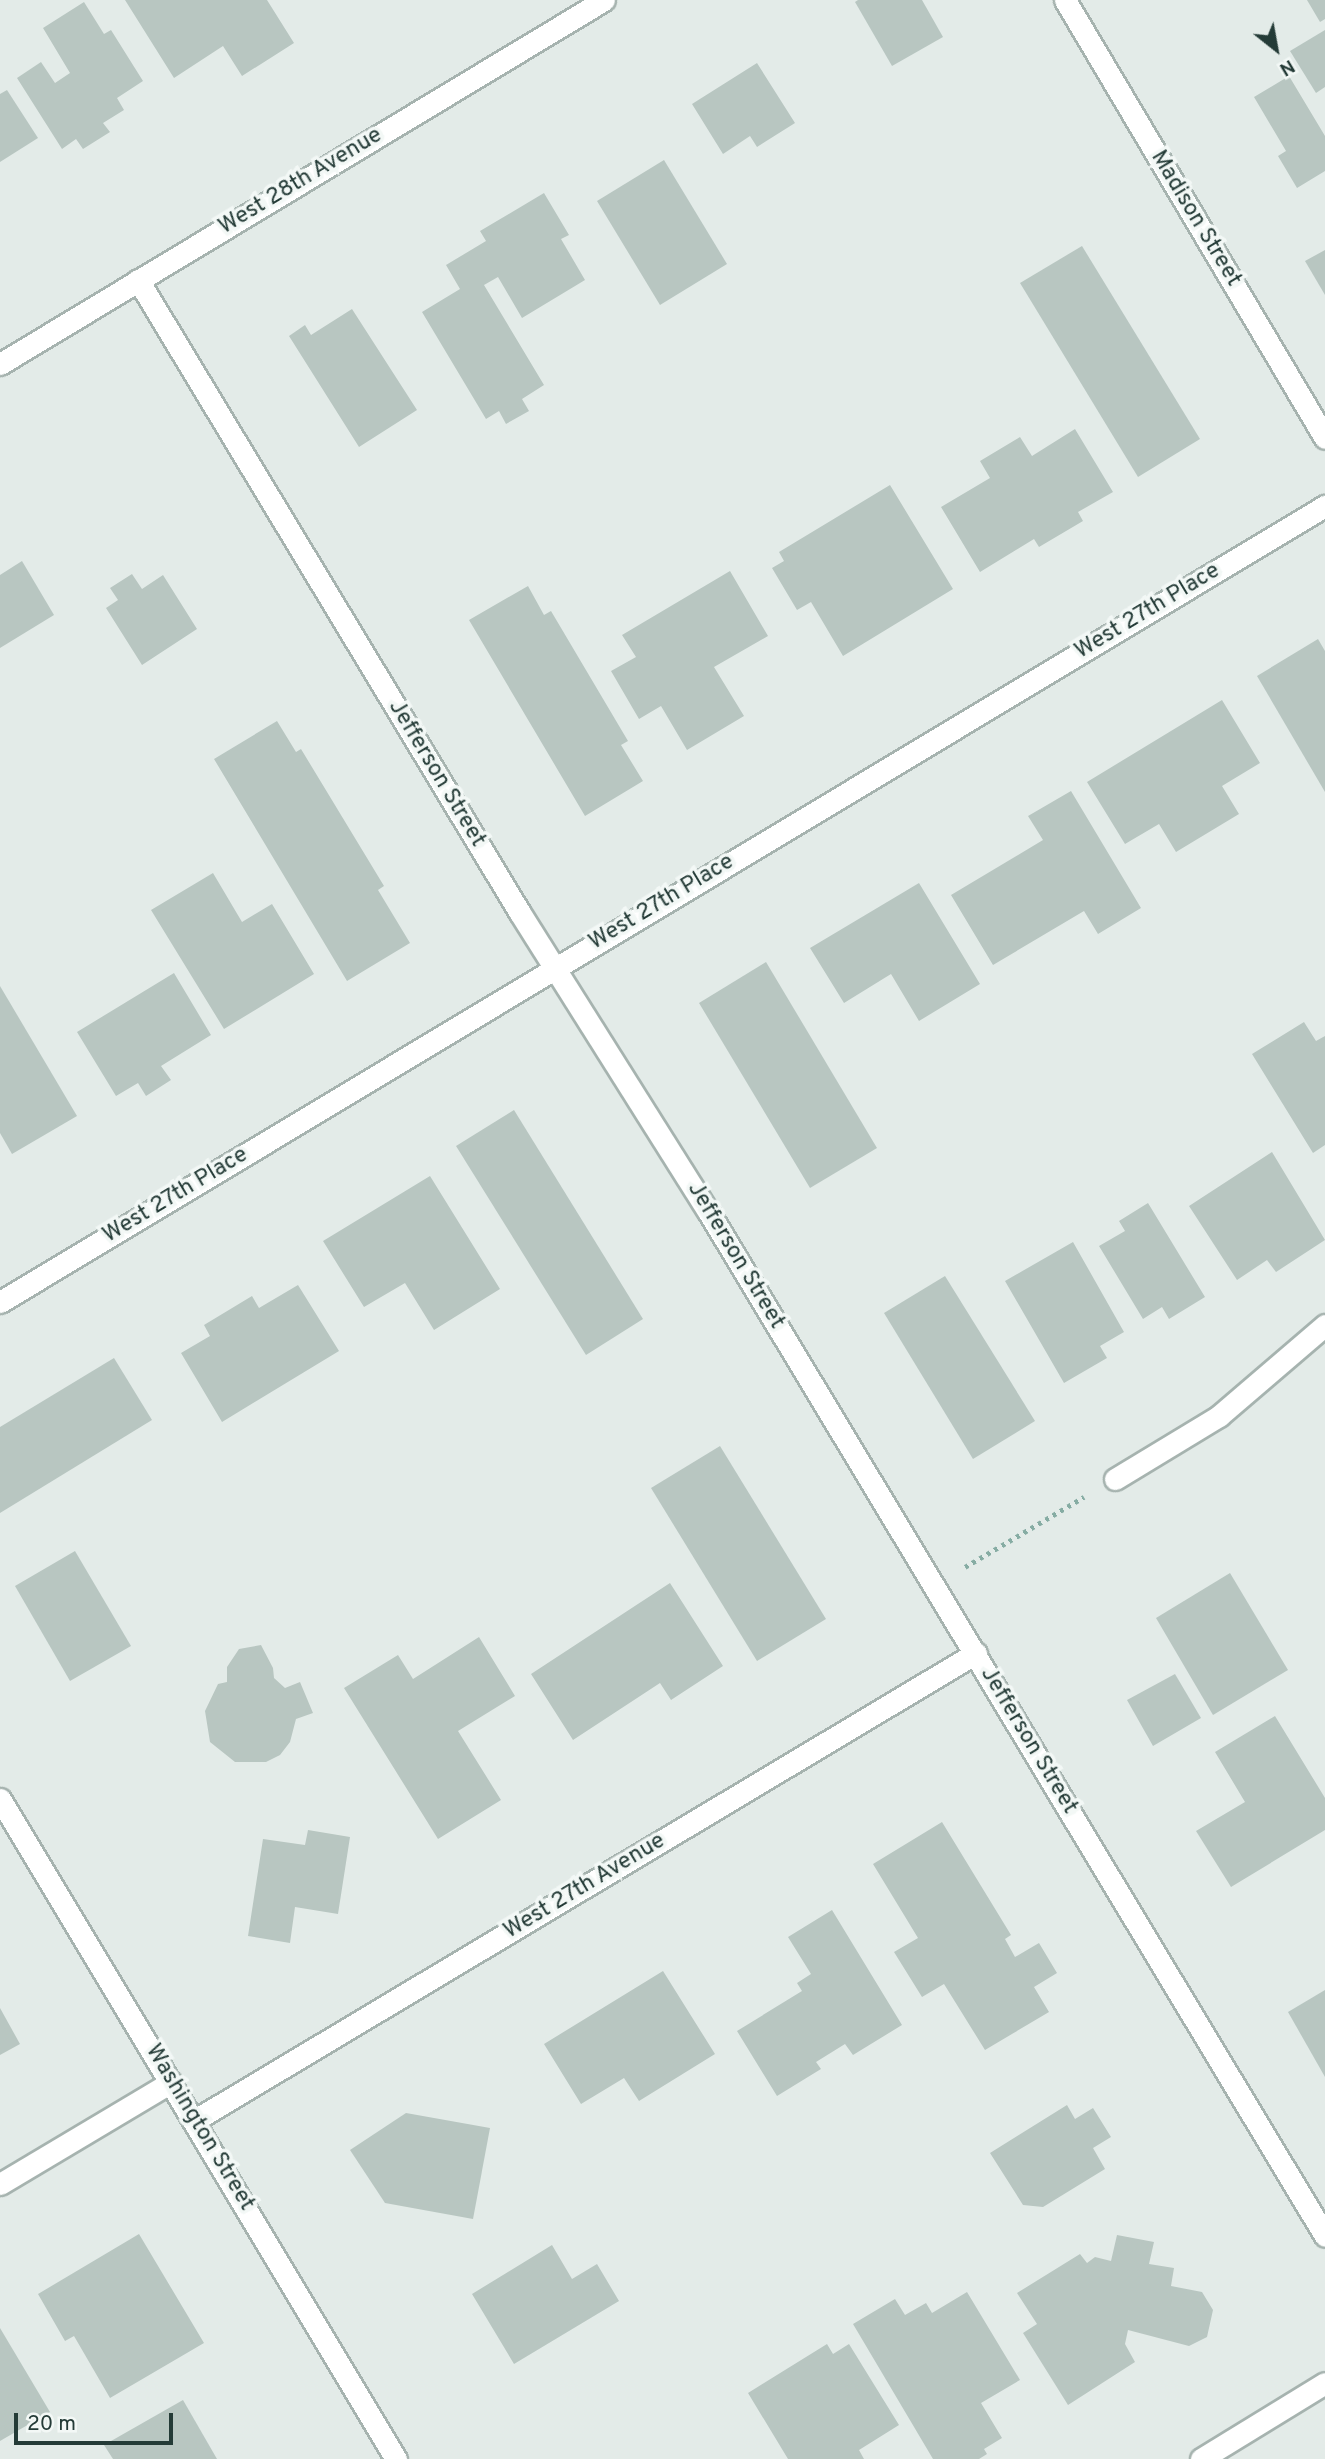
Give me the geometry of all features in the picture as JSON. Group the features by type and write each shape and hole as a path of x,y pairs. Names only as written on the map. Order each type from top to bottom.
{"street":[{"name":"West 28th Avenue","path":"0,364 604,0"},
{"name":"Madison Street","path":"1065,0 1325,438"},
{"name":"Jefferson Street","path":"138,280 554,968 935,1585 1325,2236"},
{"name":"West 27th Place","path":"0,1302 1325,506"},
{"path":"1115,1479 1219,1416 1325,1325"},
{"name":"West 27th Avenue","path":"195,2120 976,1653"},
{"name":"Washington Street","path":"0,1799 396,2459"},
{"path":"0,2184 171,2082"},
{"path":"1200,2459 1325,2383"}],"path":[{"path":"935,1585 1115,1479"}],"building":[{"path":"125,0 267,0 294,43 242,76 223,46 174,78"},
{"path":"922,0 943,37 892,66 855,2"},
{"path":"1307,0 1325,0 1325,19 1320,22"},
{"path":"84,2 104,34 111,30 143,81 117,98 124,110 103,123 110,132 83,149 76,139 62,149 17,78 41,62 55,83 70,73 43,28"},
{"path":"1325,30 1325,87 1316,93 1290,51"},
{"path":"757,63 795,123 757,147 750,136 723,154 692,104"},
{"path":"1289,76 1325,136 1325,171 1297,188 1278,156 1286,151 1254,97"},
{"path":"7,90 38,138 0,162 0,94"},
{"path":"664,160 727,264 660,305 597,201"},
{"path":"544,193 569,235 561,239 585,280 522,318 498,277 484,285 544,385 522,399 529,411 506,424 499,411 486,419 422,312 460,289 446,265 486,241 480,231"},
{"path":"1082,246 1200,439 1138,477 1020,283"},
{"path":"1325,250 1325,295 1305,261"},
{"path":"352,309 417,410 359,447 289,336 305,325 311,335"},
{"path":"1075,429 1113,492 1078,512 1083,521 1039,547 1034,539 980,572 941,507 990,478 980,461 1020,437 1032,456"},
{"path":"890,485 953,589 843,656 811,602 797,610 772,568 784,561 779,552"},
{"path":"22,561 54,615 0,648 0,575"},
{"path":"730,571 768,636 714,667 744,716 687,750 661,706 639,719 611,671 636,657 622,635"},
{"path":"132,574 142,589 163,575 197,629 142,665 106,608 118,600 110,588"},
{"path":"528,586 544,615 551,611 628,741 621,745 643,781 585,816 469,620"},
{"path":"1318,639 1325,651 1325,792 1257,676"},
{"path":"1222,700 1260,763 1222,786 1239,814 1176,852 1159,824 1125,844 1087,782"},
{"path":"277,721 296,752 301,749 384,886 378,890 410,943 347,981 214,759"},
{"path":"1071,791 1141,908 1098,934 1084,911 993,965 951,895 1043,840 1028,816"},
{"path":"213,873 242,922 272,904 314,974 224,1029 151,910"},
{"path":"919,883 980,984 919,1021 891,974 844,1003 810,948"},
{"path":"766,962 877,1148 810,1188 699,1003"},
{"path":"174,973 211,1035 161,1066 171,1080 146,1096 138,1083 116,1096 77,1032"},
{"path":"0,986 77,1116 12,1154 0,1133"},
{"path":"1304,1022 1316,1041 1325,1036 1325,1145 1313,1153 1252,1054"},
{"path":"514,1110 643,1319 586,1355 456,1146"},
{"path":"1272,1152 1325,1240 1276,1272 1267,1260 1237,1280 1189,1206"},
{"path":"430,1176 500,1289 434,1330 405,1283 364,1307 323,1241"},
{"path":"1148,1203 1205,1297 1169,1319 1162,1307 1143,1319 1099,1246 1125,1231 1119,1221"},
{"path":"1073,1242 1124,1332 1100,1346 1107,1358 1064,1383 1005,1281"},
{"path":"945,1276 1035,1421 973,1459 884,1313"},
{"path":"298,1285 339,1351 222,1422 181,1353 210,1336 204,1325 252,1296 259,1308"},
{"path":"114,1358 152,1420 0,1513 0,1427"},
{"path":"720,1446 826,1619 757,1661 651,1488"},
{"path":"75,1551 131,1646 70,1681 15,1586"},
{"path":"1230,1573 1288,1670 1213,1715 1156,1618"},
{"path":"670,1583 723,1666 671,1700 660,1683 573,1740 531,1674"},
{"path":"479,1637 515,1696 458,1731 501,1800 438,1839 344,1688 398,1655 413,1679"},
{"path":"261,1645 273,1668 274,1678 285,1688 300,1682 313,1713 296,1719 290,1742 280,1755 266,1762 235,1762 210,1742 205,1711 218,1684 227,1682 227,1667 239,1649"},
{"path":"1175,1674 1201,1718 1153,1746 1127,1700"},
{"path":"1275,1716 1325,1798 1325,1830 1231,1887 1196,1831 1245,1802 1215,1752"},
{"path":"942,1822 1011,1935 1005,1939 1015,1957 1039,1943 1057,1973 1034,1987 1049,2012 985,2050 944,1984 922,1997 894,1952 918,1938 873,1864"},
{"path":"308,1830 350,1837 338,1914 295,1907 290,1943 248,1936 263,1839 305,1845"},
{"path":"832,1910 902,2025 853,2055 845,2044 816,2062 821,2069 777,2096 737,2031 802,1991 797,1983 811,1974 788,1937"},
{"path":"663,1971 715,2054 639,2101 624,2078 581,2104 544,2044"},
{"path":"1325,1990 1325,2077 1288,2012"},
{"path":"0,2008 20,2044 0,2055"},
{"path":"1067,2105 1075,2119 1093,2108 1111,2137 1093,2148 1105,2169 1043,2207 1023,2205 990,2153"},
{"path":"406,2113 490,2128 473,2219 385,2203 350,2150"},
{"path":"139,2234 204,2343 110,2398 74,2336 65,2341 38,2294"},
{"path":"1117,2235 1154,2242 1149,2264 1174,2268 1171,2286 1202,2292 1213,2310 1207,2337 1189,2346 1128,2330 1125,2344 1135,2362 1068,2405 1023,2333 1037,2324 1017,2293 1080,2254 1087,2263 1095,2257 1111,2261"},
{"path":"552,2245 572,2279 597,2264 619,2301 514,2364 472,2294"},
{"path":"967,2292 1020,2380 981,2403 1002,2438 984,2449 987,2454 979,2459 933,2459 853,2324 895,2299 905,2315 926,2303 932,2313"},
{"path":"0,2328 50,2412 0,2441"},
{"path":"827,2344 833,2354 849,2344 899,2425 859,2450 864,2459 788,2459 748,2393"},
{"path":"183,2400 217,2459 113,2459 104,2445"}]}
